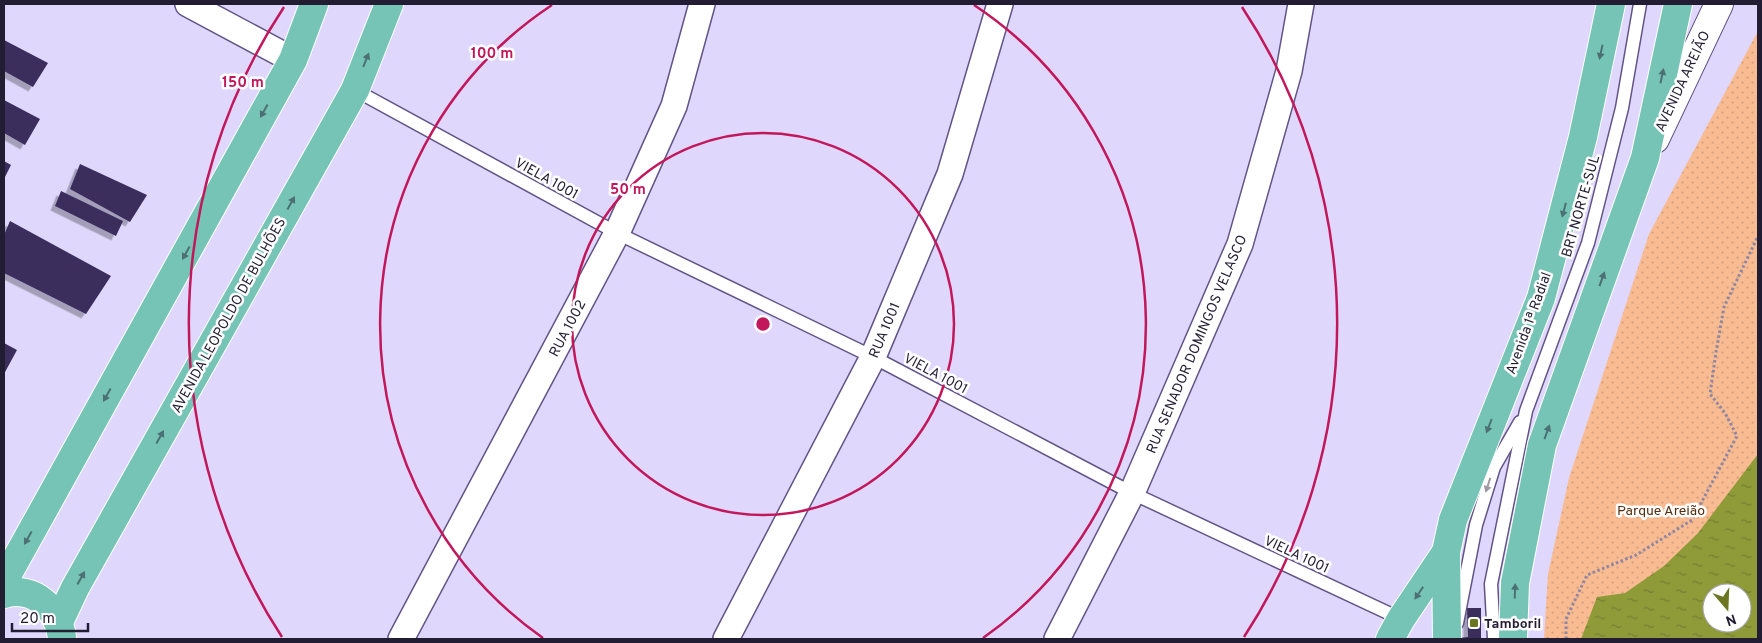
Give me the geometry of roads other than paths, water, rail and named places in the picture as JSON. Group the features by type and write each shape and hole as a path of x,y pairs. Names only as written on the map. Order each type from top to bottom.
{"main road":[{"path":"4,581 293,60 314,4"},
{"name":"AVENIDA LEOPOLDO DE BULHÕES","path":"62,634 80,580 354,90 389,4"},
{"name":"Avenida 1ª Radial","path":"1447,639 1446,552 1452,520 1541,298 1583,137 1611,4"},
{"path":"1513,639 1515,583 1542,445 1645,158 1678,4"},
{"name":"AVENIDA AREIÃO","path":"1645,158 1719,4"},
{"path":"1396,629 1446,552"},
{"path":"4,594 10,592 26,593 40,599 52,609 62,634"}],"street":[{"path":"188,4 293,60"},
{"name":"RUA 1002","path":"401,639 617,233 674,106 702,4"},
{"name":"RUA 1001","path":"726,639 873,357 950,174 1000,4"},
{"name":"RUA SENADOR DOMINGOS VELASCO","path":"1056,639 1132,493 1240,244 1289,71 1301,4"}],"lane":[{"name":"BRT NORTE-SUL","path":"1494,639 1491,584 1526,411 1588,243 1622,108 1640,4"},
{"name":"VIELA 1001","path":"354,90 617,233 873,357 1396,629"},
{"name":"BRT NORTE-SUL","path":"1456,639 1476,525 1494,467 1526,411"}],"water":[{"path":"1758,454 1758,639 1581,639 1597,597 1625,593 1664,566 1698,533"}],"place":[{"name":"Tamboril","path":"1474,623"}],"park label":[{"name":"Parque Areião","path":"1661,510"}]}
